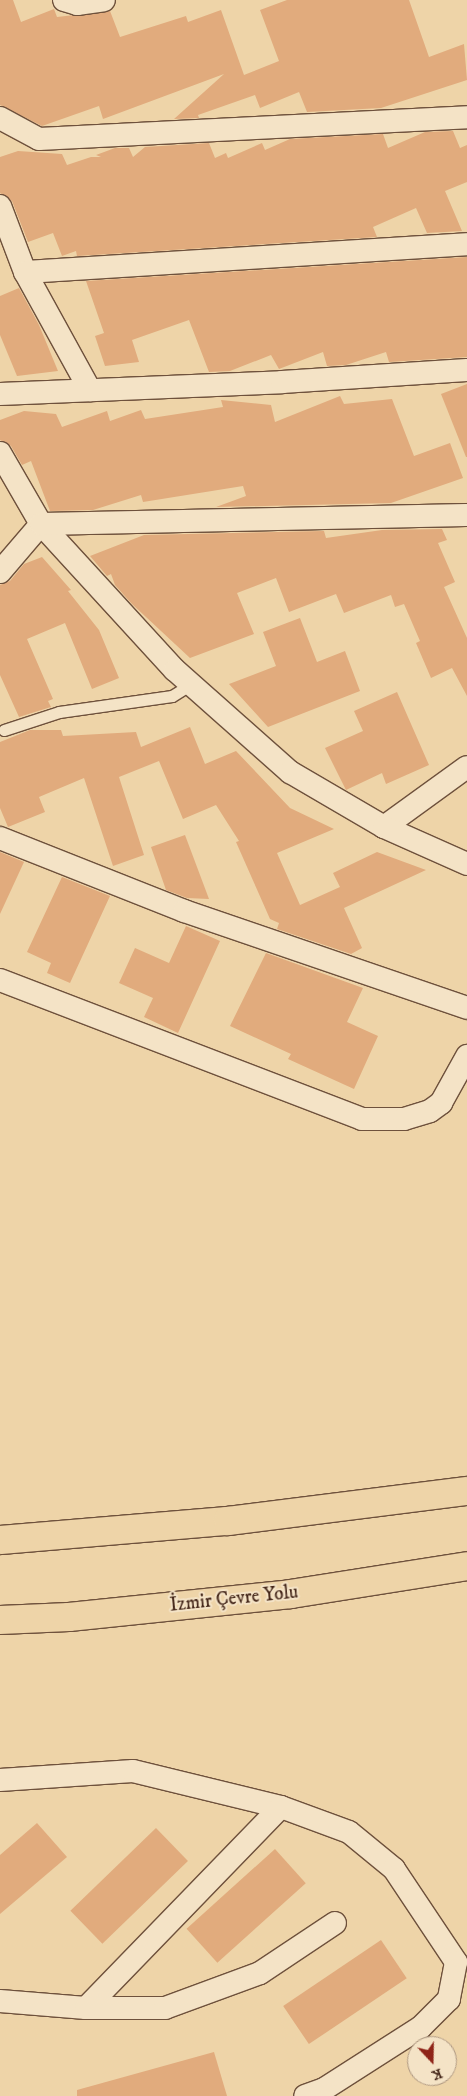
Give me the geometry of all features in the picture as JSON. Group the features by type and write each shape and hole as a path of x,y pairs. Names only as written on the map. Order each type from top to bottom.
{"highway":[{"path":"0,1540 228,1521 467,1491"},
{"name":"İzmir Çevre Yolu","path":"0,1620 69,1617 291,1594 467,1566"}],"street":[{"path":"64,0 76,4 104,0"},
{"path":"0,118 39,140 467,116"},
{"path":"0,206 24,272 90,390"},
{"path":"24,272 467,244"},
{"path":"0,394 467,370"},
{"path":"0,453 41,524 191,684 290,772 384,827 467,864"},
{"path":"0,572 41,524 467,515"},
{"path":"384,827 467,767"},
{"path":"0,838 184,911 467,1008"},
{"path":"0,980 362,1119 404,1119 430,1111 441,1103 467,1056"},
{"path":"0,1780 133,1771 281,1807 349,1832 394,1869 456,1962 450,1999 421,2028 324,2089 305,2096"},
{"path":"86,2008 281,1807"},
{"path":"0,2001 86,2008 166,2008 260,1973 335,1923"},
{"path":"0,2009 26,2003"}],"lane":[{"path":"4,730 59,712 172,696 191,684"}],"building":[{"path":"0,0 13,0 21,22 54,9 57,17 110,11 120,37 186,16 188,22 221,10 244,75 279,61 260,10 287,0 409,0 429,57 464,44 467,80 381,108 307,112 299,92 260,108 255,95 198,115 199,118 174,119 224,74 103,119 99,106 42,126 0,105"},
{"path":"453,131 460,148 467,145 467,182 445,191 462,231 427,233 416,208 373,227 377,237 77,256 76,251 62,256 53,233 28,242 12,201 0,193 0,157 18,151 62,154 67,165 91,157 101,157 96,155 115,148 129,148 133,157 145,147 209,143 215,158 226,153 228,158 262,143 265,150 290,139 383,134 388,148 425,132"},
{"path":"467,257 467,357 389,362 386,352 346,365 327,366 323,352 279,369 271,355 230,371 209,372 189,320 132,340 139,362 105,366 95,336 104,333 86,281"},
{"path":"19,288 39,325 58,371 17,376 0,335 0,296"},
{"path":"467,384 467,457 466,457 441,394"},
{"path":"340,396 344,404 392,399 414,456 450,443 463,478 391,503 216,507 246,496 243,486 143,502 141,495 93,510 50,511 31,461 22,465 11,446 0,440 0,420 24,411 56,414 62,427 107,411 110,421 141,410 145,419 223,407 221,400 271,405 275,422"},
{"path":"442,529 447,540 438,543 455,582 444,587 467,638 467,696 452,668 431,678 416,643 420,641 404,604 395,607 391,595 344,613 336,594 289,612 276,578 237,593 254,634 190,658 132,604 115,585 111,574 107,576 90,556 144,535 324,531 326,538 382,530"},
{"path":"42,557 71,590 68,591 99,630 119,678 92,689 65,623 27,639 53,699 48,701 51,707 19,717 0,675 0,585 10,581 24,564"},
{"path":"300,618 317,662 345,651 360,691 268,727 229,684 276,666 263,632"},
{"path":"397,692 429,765 386,784 382,773 346,790 325,748 363,731 354,711"},
{"path":"190,727 205,764 236,751 290,808 334,829 277,853 300,905 340,887 333,873 377,852 426,870 344,908 362,948 351,954 277,929 279,923 270,919 236,842 239,841 216,805 183,819 159,761 119,777 144,855 113,866 84,778 39,797 45,812 8,827 0,808 0,742 30,730 61,730 63,736 136,732 141,747"},
{"path":"185,835 209,899 187,898 166,890 151,847"},
{"path":"0,852 24,862 0,914"},
{"path":"62,877 110,896 70,983 47,973 51,963 27,952"},
{"path":"186,926 220,941 178,1033 144,1017 153,998 119,983 135,948 169,963"},
{"path":"266,953 363,988 347,1022 378,1036 354,1089 288,1059 291,1054 230,1026"},
{"path":"37,1823 67,1857 0,1914 0,1855"},
{"path":"156,1828 188,1861 102,1944 70,1911"},
{"path":"275,1849 306,1883 217,1963 187,1929"},
{"path":"381,1940 407,1978 309,2044 283,2006"},
{"path":"214,2052 227,2096 77,2096 77,2090"}]}
